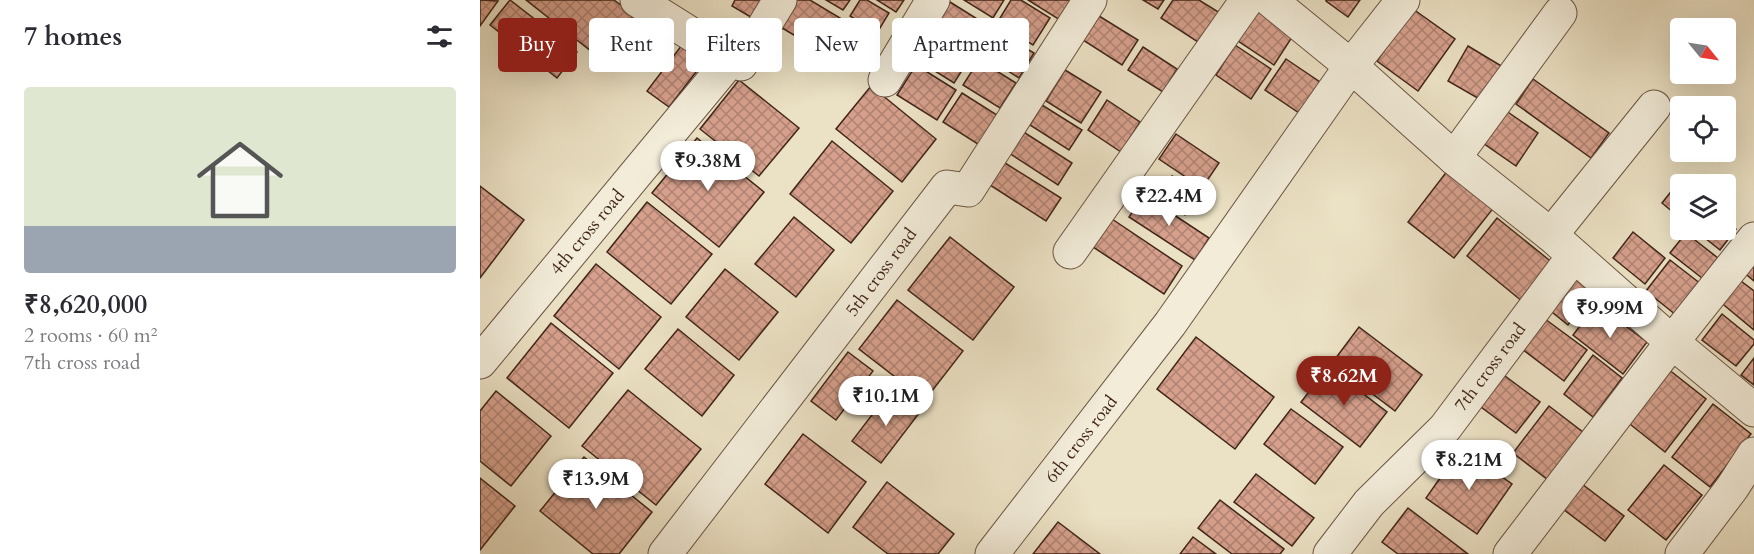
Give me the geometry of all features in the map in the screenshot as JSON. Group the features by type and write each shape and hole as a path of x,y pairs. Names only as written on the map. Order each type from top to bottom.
{"street":[{"path":"637,0 686,31"},
{"name":"4th cross road","path":"769,18 780,0"},
{"path":"885,80 933,0"},
{"name":"5th cross road","path":"665,554 947,187 968,190 1090,0"},
{"path":"1070,252 1247,0"},
{"path":"1270,0 1351,66 1454,158 1562,246 1754,410"},
{"path":"1351,66 1403,0"},
{"path":"1454,158 1560,13"},
{"name":"6th cross road","path":"992,554 1170,324 1351,66"},
{"name":"4th cross road","path":"480,362 719,72"},
{"name":"7th cross road","path":"1330,554 1369,503 1445,428 1654,107"},
{"path":"1510,554 1754,238"},
{"path":"1682,554 1732,488 1754,454"}],"building":[{"path":"480,0 498,1 480,26"},
{"path":"510,0 533,18 498,18 498,31 490,25"},
{"path":"526,0 614,0 634,15 632,18 589,18 589,50 577,40 577,18 549,18"},
{"path":"735,0 766,0 755,18 732,6"},
{"path":"792,0 810,0 840,18 794,18 794,35 782,28 781,18"},
{"path":"826,0 850,0 843,10"},
{"path":"860,0 867,0 889,13 880,28 880,18 850,16"},
{"path":"877,0 904,0 896,12"},
{"path":"964,0 1004,0 993,18"},
{"path":"1011,0 1021,0 1050,18 1033,45 1029,43 1029,18 1000,18"},
{"path":"1028,0 1072,0 1060,20"},
{"path":"1143,0 1164,0 1158,9"},
{"path":"1173,0 1199,0 1220,13 1201,44 1161,18"},
{"path":"1326,0 1360,0 1348,17"},
{"path":"950,2 976,18 940,18"},
{"path":"1256,8 1294,34 1274,65 1235,39"},
{"path":"1413,9 1455,39 1418,91 1377,61"},
{"path":"1099,16 1138,40 1122,65 1083,40"},
{"path":"685,41 686,72 696,72 669,107 647,91 661,72 674,72 674,55"},
{"path":"1235,45 1271,69 1251,99 1216,75"},
{"path":"1468,46 1508,70 1488,104 1448,81"},
{"path":"1143,47 1177,69 1163,92 1128,70"},
{"path":"1029,50 1034,53 1029,61"},
{"path":"1286,59 1323,84 1302,115 1265,90"},
{"path":"1065,70 1101,92 1081,123 1046,101"},
{"path":"549,72 562,72 557,78"},
{"path":"912,72 927,72 956,90 937,120 897,95"},
{"path":"936,72 961,72 954,83"},
{"path":"971,72 998,72 1016,83 1000,108 963,85"},
{"path":"1010,72 1023,72 1019,78"},
{"path":"1533,79 1609,133 1591,158 1516,104"},
{"path":"739,80 799,128 759,176 700,129"},
{"path":"871,86 936,139 902,182 836,129"},
{"path":"962,93 1000,117 981,146 943,122"},
{"path":"1107,100 1140,122 1121,152 1088,130"},
{"path":"1042,105 1082,130 1069,150 1030,125"},
{"path":"1502,108 1538,133 1516,166 1480,141"},
{"path":"1022,131 1072,163 1058,185 1009,153"},
{"path":"1176,134 1219,163 1202,188 1159,159"},
{"path":"697,138 764,192 719,247 652,193"},
{"path":"832,141 893,191 851,243 790,194"},
{"path":"1005,163 1061,198 1046,221 990,185"},
{"path":"1448,170 1495,206 1454,258 1408,222"},
{"path":"1172,176 1200,194 1185,215 1158,197"},
{"path":"480,186 524,220 480,278"},
{"path":"1670,193 1670,210 1662,203"},
{"path":"1144,195 1209,238 1195,260 1129,217"},
{"path":"647,202 712,254 671,304 607,252"},
{"path":"1106,215 1182,266 1164,294 1087,243"},
{"path":"794,217 834,250 796,297 755,264"},
{"path":"1497,218 1554,264 1523,302 1467,256"},
{"path":"1633,232 1665,258 1645,284 1613,258"},
{"path":"950,237 1014,287 973,340 908,290"},
{"path":"1680,240 1695,240 1718,258 1702,278 1670,253"},
{"path":"1708,240 1728,240 1720,250"},
{"path":"1754,255 1754,281 1741,270"},
{"path":"1670,260 1701,284 1676,315 1646,291"},
{"path":"596,264 661,317 619,369 554,316"},
{"path":"725,269 778,312 739,360 686,317"},
{"path":"1571,276 1592,292 1568,325 1547,308"},
{"path":"1737,278 1754,291 1754,330 1719,301"},
{"path":"897,300 963,351 925,400 859,349"},
{"path":"1596,304 1647,342 1623,374 1573,335"},
{"path":"1722,314 1754,340 1754,344 1736,366 1702,340"},
{"path":"1545,319 1587,350 1564,381 1522,349"},
{"path":"551,323 613,373 569,428 507,378"},
{"path":"1359,327 1422,375 1395,411 1332,363"},
{"path":"678,329 734,375 702,416 645,369"},
{"path":"1196,337 1274,397 1235,449 1157,389"},
{"path":"848,352 873,371 836,420 811,401"},
{"path":"1593,355 1622,378 1593,417 1564,394"},
{"path":"1754,358 1754,385 1741,375"},
{"path":"1328,367 1387,412 1360,447 1301,402"},
{"path":"1668,369 1706,399 1665,452 1626,421"},
{"path":"1497,370 1540,402 1516,433 1473,401"},
{"path":"628,390 701,449 656,505 582,446"},
{"path":"891,390 920,412 881,463 852,441"},
{"path":"496,391 551,436 511,486 480,461 480,411"},
{"path":"1713,404 1751,434 1710,487 1672,457"},
{"path":"1549,406 1588,436 1552,483 1513,453"},
{"path":"1291,409 1343,447 1315,484 1264,444"},
{"path":"803,434 866,482 828,533 765,484"},
{"path":"1461,448 1512,484 1477,534 1426,498"},
{"path":"584,457 652,512 619,554 593,554 540,511"},
{"path":"1664,465 1702,495 1666,540 1628,510"},
{"path":"1256,474 1314,518 1292,546 1234,502"},
{"path":"480,478 515,506 480,550"},
{"path":"1578,481 1624,516 1605,541 1559,506"},
{"path":"887,482 954,534 938,554 888,554 853,527"},
{"path":"1220,500 1284,549 1280,554 1232,554 1198,528"},
{"path":"1408,508 1468,554 1398,554 1382,542"},
{"path":"1058,522 1100,554 1033,554"},
{"path":"1193,537 1216,554 1180,554"}]}
